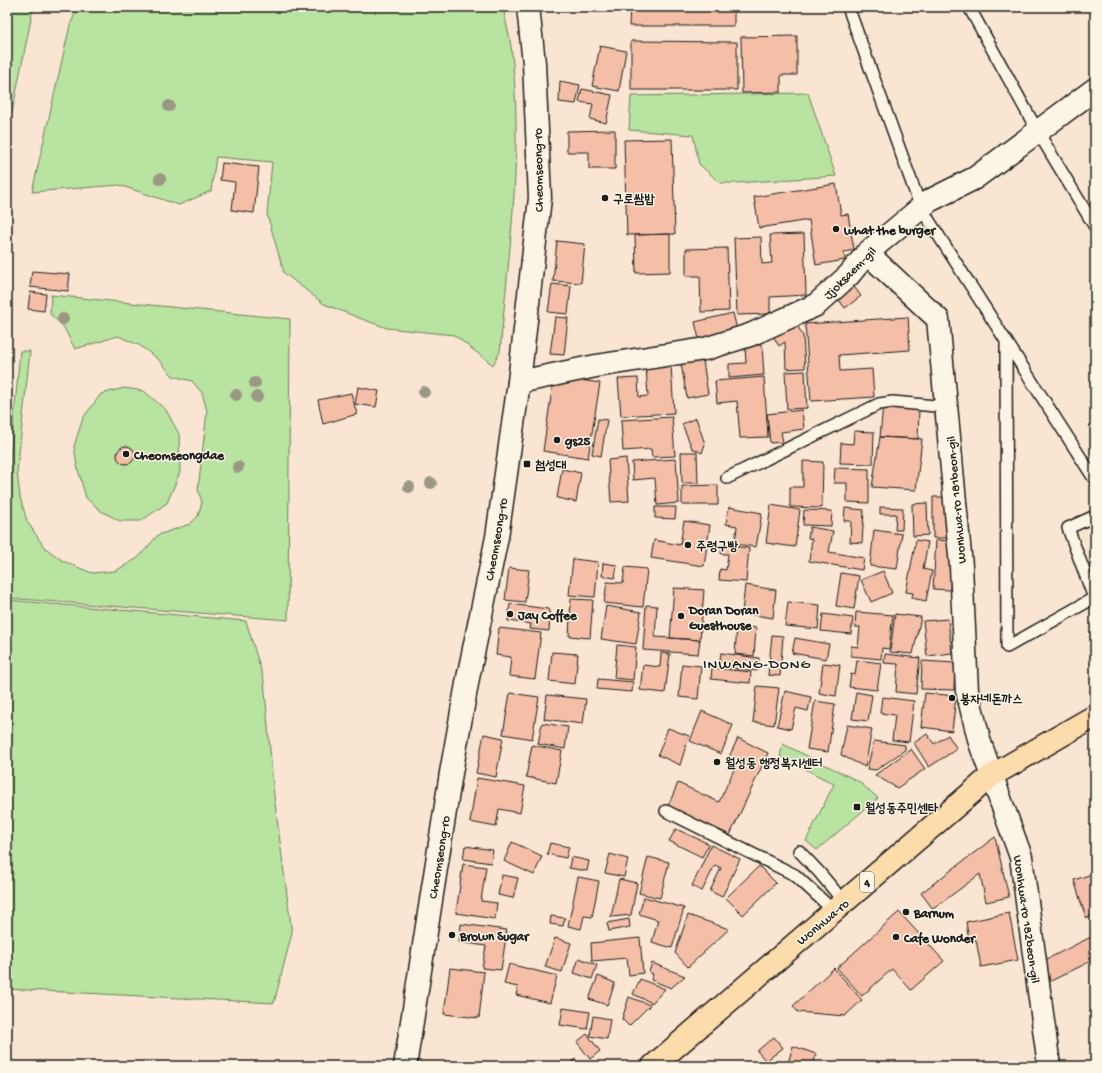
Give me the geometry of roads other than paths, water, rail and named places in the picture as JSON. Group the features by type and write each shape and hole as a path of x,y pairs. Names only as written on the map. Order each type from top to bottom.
{"main road":[{"name":"Wonhwa-ro","path":"653,1066 991,776 1095,716"}],"street":[{"name":"Cheomseong-ro","path":"405,1066 465,693 497,537 519,382 540,198 534,63 528,7"},
{"name":"Jjoksaem-gil","path":"519,382 596,366 705,349 750,335 816,305 849,275 867,253 929,201 975,178 1095,90"},
{"name":"Wonhwa-ro 181beon-gil","path":"867,253 938,319 961,566 967,690 980,743 991,776"},
{"name":"Wonhwa-ro 182beon-gil","path":"991,776 1021,857 1049,1066"}],"lane":[{"path":"848,7 921,208 1095,480"},
{"path":"969,7 1038,132 1095,227"},
{"path":"1006,341 1007,647 1094,598 1068,528 1095,516"},
{"path":"727,478 879,404 893,402 946,407"},
{"path":"666,811 795,875 839,906"},
{"path":"799,851 819,872 839,906"}],"place":[{"name":"구로쌈밥","path":"605,198"},
{"name":"what the burger","path":"836,229"},
{"name":"gs25","path":"557,440"},
{"name":"Cheomseongdae","path":"126,454"},
{"name":"첨성대","path":"527,464"},
{"name":"주령구빵","path":"688,545"},
{"name":"Jay Coffee","path":"510,614"},
{"name":"Doran Doran Guesthouse","path":"681,616"},
{"name":"봉자네돈까스","path":"952,698"},
{"name":"월성동 행정복지센터","path":"717,762"},
{"name":"월성동주민센타","path":"857,807"},
{"name":"Barnum","path":"906,912"},
{"name":"Brown Sugar","path":"452,935"},
{"name":"Cafe Wonder","path":"896,937"}],"district":[{"name":"INWANG-DONG","path":"757,663"}]}
